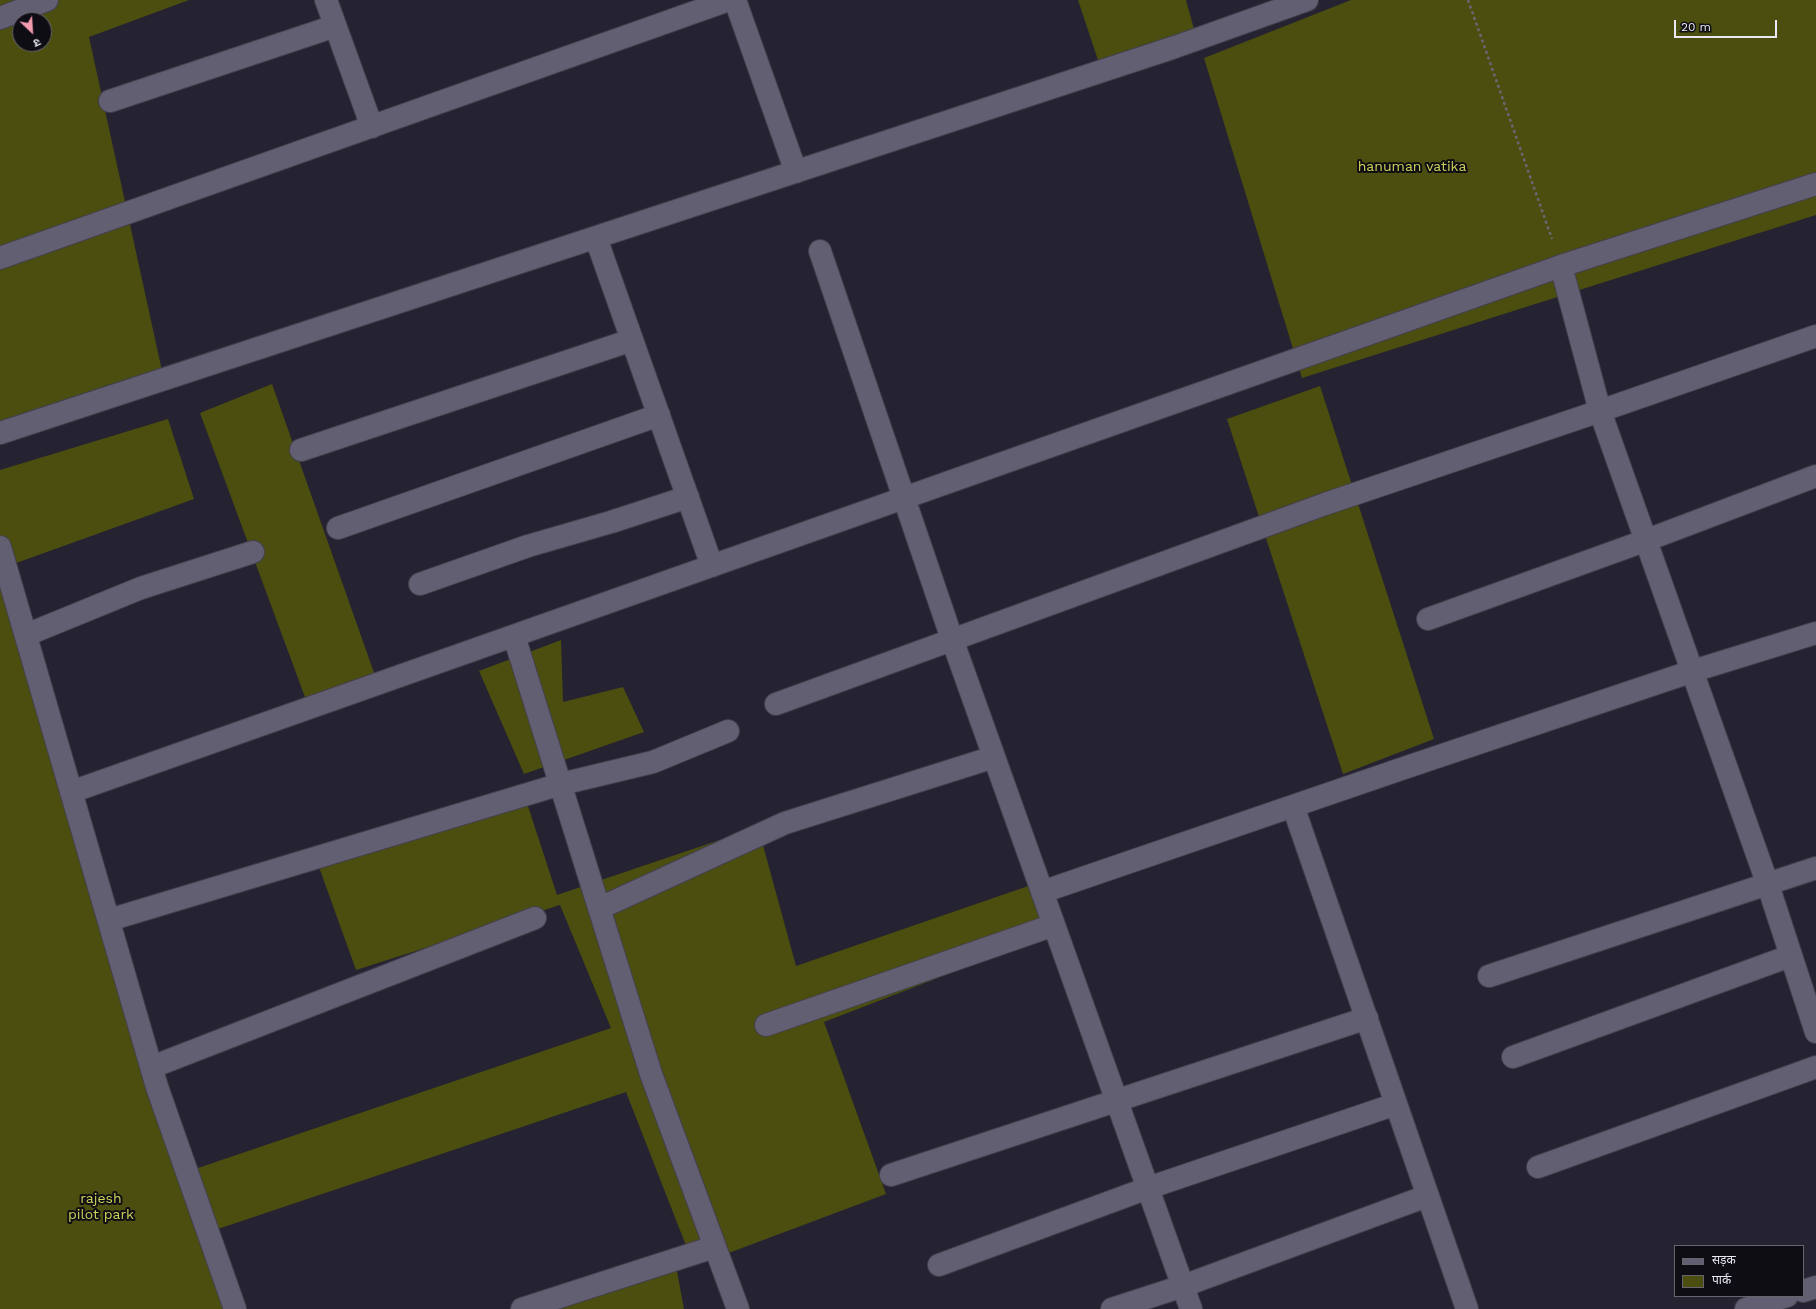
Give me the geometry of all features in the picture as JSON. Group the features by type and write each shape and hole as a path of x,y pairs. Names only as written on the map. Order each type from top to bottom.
{"street":[{"path":"0,18 47,0"},
{"path":"326,0 372,127"},
{"path":"0,258 730,0"},
{"path":"735,0 796,172"},
{"path":"0,433 1175,48 1307,0"},
{"path":"110,101 335,26"},
{"path":"71,792 1561,266 1816,184"},
{"path":"596,238 712,566"},
{"path":"820,251 952,640 1191,1309"},
{"path":"1561,266 1600,411 1647,540 1768,885 1816,1032"},
{"path":"776,704 1325,504 1816,336"},
{"path":"301,450 632,340"},
{"path":"338,528 658,415"},
{"path":"1428,618 1647,540 1816,476"},
{"path":"420,584 528,546 611,522 688,497"},
{"path":"0,547 157,1087 235,1309"},
{"path":"26,635 141,588 253,552"},
{"path":"1042,892 1693,671 1816,633"},
{"path":"514,636 651,1074 738,1309"},
{"path":"109,920 561,784 652,762 728,731"},
{"path":"600,908 785,823 994,757"},
{"path":"1293,806 1467,1309"},
{"path":"1489,976 1816,868"},
{"path":"152,1067 535,918"},
{"path":"766,1025 1054,925"},
{"path":"1513,1057 1790,956"},
{"path":"891,1175 1366,1018"},
{"path":"1538,1167 1816,1068"},
{"path":"939,1265 1148,1188 1396,1104"},
{"path":"1112,1309 1182,1286 1427,1196"},
{"path":"522,1309 714,1247"},
{"path":"1804,1291 1816,1287"},
{"path":"1746,1309 1784,1297"}],"path":[{"path":"1468,0 1561,266"}],"green space":[{"path":"0,0 189,0 89,37 164,380 0,437"},
{"path":"1078,0 1186,0 1197,40 1102,72"},
{"name":"hanuman vatika","path":"1351,0 1816,0 1816,215 1302,378 1204,58"},
{"path":"272,384 378,684 309,708 200,413"},
{"path":"1320,386 1434,739 1343,774 1227,419"},
{"name":"rajesh pilot park","path":"168,419 194,499 8,566 195,1169 611,1028 560,905 356,970 319,867 525,797 557,895 758,827 796,966 1037,883 1044,937 824,1022 886,1194 694,1266 626,1092 215,1230 239,1309 0,1309 0,470"},
{"path":"561,640 563,702 623,687 644,732 524,774 479,671"},
{"path":"674,1255 684,1309 559,1309 556,1295"}]}
